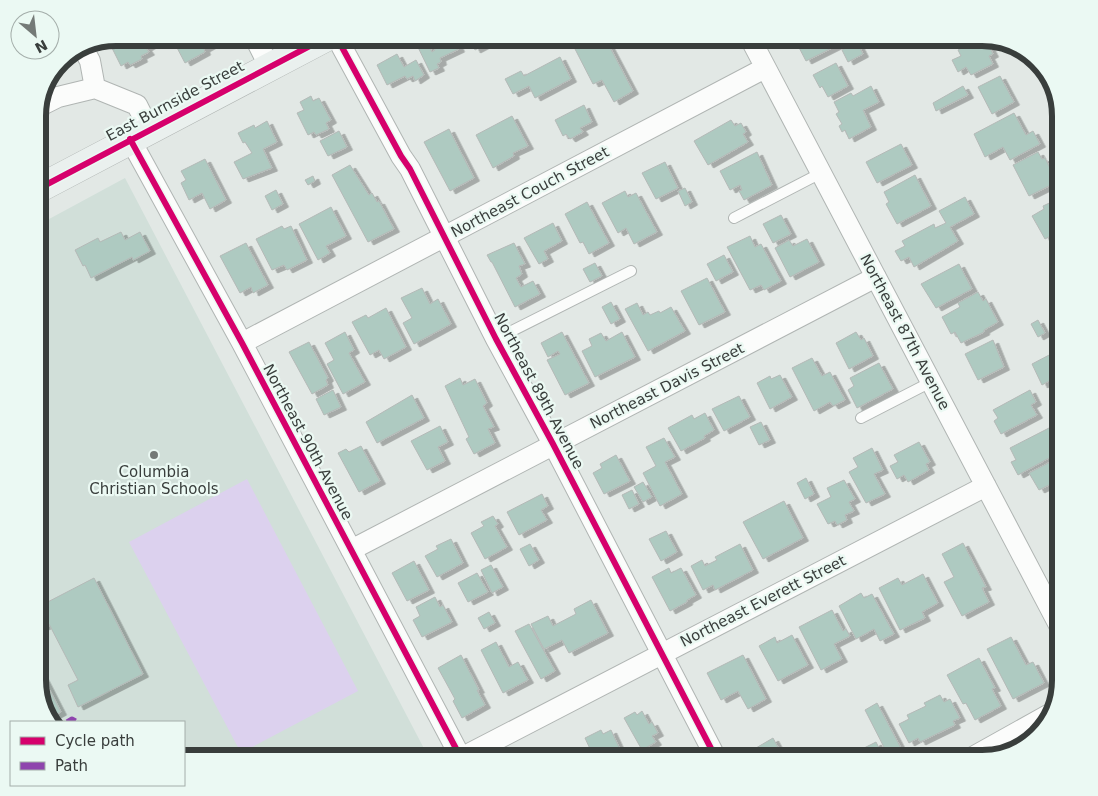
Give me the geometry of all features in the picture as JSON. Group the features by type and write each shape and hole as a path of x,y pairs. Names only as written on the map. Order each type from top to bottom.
{"street":[{"path":"259,46 269,66"},
{"name":"East Burnside Street","path":"46,185 309,46"},
{"name":"Northeast 89th Avenue","path":"341,46 400,156 410,169 496,339 553,444 712,750"},
{"name":"Northeast 87th Avenue","path":"754,46 1052,612"},
{"path":"48,102 58,97 95,88 90,61 86,54"},
{"name":"Northeast Couch Street","path":"242,343 766,68"},
{"name":"Northeast 90th Avenue","path":"95,88 137,105 140,134 242,343 457,750"},
{"name":"Northeast Davis Street","path":"351,550 876,277"},
{"name":"Northeast Everett Street","path":"476,750 986,486"},
{"path":"987,749 1037,722"}],"lane":[{"path":"734,218 821,173"},
{"path":"496,339 630,271"},
{"path":"861,418 931,382"}],"shaded area":[{"name":"Columbia Christian Schools","path":"125,178 425,750 185,750 185,721 60,721 56,715 46,684 46,221"},
{"path":"247,479 358,691 247,750 239,750 129,542"}],"building":[{"path":"150,46 146,48 149,52 141,56 142,59 130,65 128,62 121,66 111,47"},
{"path":"176,46 210,46 204,49 205,52 185,63"},
{"path":"417,46 429,46 432,52 435,50 433,46 458,46 459,49 440,58 441,62 437,64 439,68 430,72"},
{"path":"473,46 483,46 475,50"},
{"path":"581,46 609,46 633,91 614,102 602,80 593,84 575,49"},
{"path":"798,46 836,46 806,61"},
{"path":"850,46 859,46 863,54 848,62 842,50"},
{"path":"966,46 989,47 993,54 989,56 993,64 971,75 966,67 958,72 952,60 961,56 958,50"},
{"path":"397,54 404,67 416,60 424,75 415,81 413,76 407,79 405,76 387,85 377,65"},
{"path":"560,57 571,79 535,98 529,86 513,94 505,79 521,71 524,76"},
{"path":"836,63 848,86 828,97 822,86 820,88 813,75"},
{"path":"1000,76 1014,102 992,114 978,87"},
{"path":"871,86 879,102 863,110 871,127 849,139 845,130 842,132 839,126 842,124 836,114 839,112 834,102 851,93 853,96"},
{"path":"963,86 968,95 936,111 933,103"},
{"path":"311,96 313,101 319,98 331,120 326,123 329,129 316,135 314,132 308,135 297,113 304,110 300,102"},
{"path":"584,105 592,122 580,128 583,132 570,139 566,134 563,136 555,120"},
{"path":"1014,113 1026,135 1033,131 1040,144 1010,160 1003,147 985,157 974,134"},
{"path":"512,116 528,146 513,153 514,156 493,168 476,135"},
{"path":"731,120 735,126 741,123 746,132 743,134 748,142 708,165 694,141"},
{"path":"267,121 277,142 263,149 272,168 243,179 234,162 252,153 245,142 243,143 238,133 254,125 255,128"},
{"path":"449,129 474,178 450,191 424,142"},
{"path":"339,131 347,147 328,156 320,141"},
{"path":"901,144 912,165 877,183 866,162"},
{"path":"757,152 772,185 744,200 739,191 742,190 740,185 730,190 720,171"},
{"path":"1038,152 1042,159 1045,158 1052,172 1052,184 1029,196 1013,165"},
{"path":"205,159 226,200 210,209 202,193 189,200 181,183 186,180 181,171"},
{"path":"665,162 678,188 656,199 642,173"},
{"path":"350,165 369,195 372,193 377,202 379,201 394,229 368,242 332,175"},
{"path":"915,175 931,206 897,224 886,204 889,202 884,192"},
{"path":"313,176 315,181 308,185 305,180"},
{"path":"685,188 692,202 685,206 678,191"},
{"path":"276,190 283,204 272,210 265,196"},
{"path":"625,191 628,197 636,193 657,232 634,244 626,228 618,233 602,203"},
{"path":"965,197 974,214 950,227 958,241 914,267 909,257 901,261 895,251 905,246 902,241 934,224 935,228 946,223 939,211"},
{"path":"587,202 609,243 589,254 583,242 580,243 565,214"},
{"path":"1052,202 1052,235 1045,239 1032,216 1044,209 1043,206"},
{"path":"331,207 346,236 326,246 330,253 318,260 299,224"},
{"path":"781,215 791,234 773,243 763,224"},
{"path":"553,223 562,241 544,251 548,259 539,264 524,238"},
{"path":"282,226 284,229 291,226 307,260 287,270 284,265 272,270 256,239"},
{"path":"121,232 125,240 140,232 150,251 133,260 132,257 91,278 75,250 98,238 100,242"},
{"path":"750,236 755,247 761,244 781,281 764,290 761,285 750,290 727,247"},
{"path":"807,239 819,262 790,277 775,248 789,240 793,246"},
{"path":"246,243 268,285 253,293 251,287 240,293 220,256"},
{"path":"514,243 525,264 519,266 522,274 516,278 521,287 533,281 540,294 515,307 487,255"},
{"path":"724,255 733,272 716,281 707,264"},
{"path":"595,263 602,276 590,282 583,269"},
{"path":"959,264 972,289 936,308 921,284"},
{"path":"707,278 725,312 699,325 681,291"},
{"path":"422,288 430,304 438,299 451,324 414,344 403,323 412,318 401,298"},
{"path":"978,292 983,301 986,299 998,322 984,330 984,332 961,343 955,332 951,334 942,317 960,307 958,303"},
{"path":"611,302 620,319 611,324 602,307"},
{"path":"637,303 643,315 648,312 650,315 659,311 660,313 671,307 685,331 648,351 625,309"},
{"path":"386,308 406,347 384,359 379,350 370,355 352,322 366,315 368,318"},
{"path":"1038,320 1045,333 1038,337 1031,324"},
{"path":"345,332 354,350 349,353 365,382 343,394 327,364 334,360 325,343"},
{"path":"562,332 589,383 565,395 547,360 560,354 558,351 548,357 541,343"},
{"path":"622,332 635,357 595,377 582,351 592,346 589,339 601,333 606,341"},
{"path":"856,332 861,340 864,338 873,356 849,369 836,343"},
{"path":"993,340 1004,367 978,380 965,354"},
{"path":"309,342 328,378 326,380 328,385 312,394 289,352"},
{"path":"1052,354 1052,379 1042,385 1032,364"},
{"path":"812,358 822,376 830,372 845,400 833,406 830,402 814,411 792,368"},
{"path":"879,363 893,389 857,408 848,390 854,386 850,378"},
{"path":"780,375 792,397 770,409 757,383 770,376 771,379"},
{"path":"460,378 463,385 475,379 487,403 483,406 494,427 488,429 495,443 474,454 466,439 469,437 445,386"},
{"path":"333,390 341,407 324,415 316,399"},
{"path":"1030,390 1036,402 1031,405 1037,415 1001,434 994,421 998,418 993,410"},
{"path":"412,395 424,418 377,443 366,422"},
{"path":"739,396 750,417 724,431 712,409"},
{"path":"705,413 714,430 704,436 705,438 681,451 668,428 692,415 694,419"},
{"path":"761,422 770,440 759,445 750,427"},
{"path":"440,426 448,442 438,447 445,461 427,470 411,441"},
{"path":"1049,428 1052,435 1052,456 1018,475 1011,462 1016,460 1010,448"},
{"path":"664,438 675,457 665,462 682,494 660,506 643,473 656,466 646,447"},
{"path":"919,442 930,462 926,464 929,470 908,482 904,475 897,479 890,466 898,462 894,455"},
{"path":"361,446 380,481 359,492 338,453 346,449 349,452"},
{"path":"872,448 883,470 874,474 885,494 866,503 849,472 858,467 853,458"},
{"path":"616,455 630,481 604,494 593,473 602,468 600,464"},
{"path":"1052,461 1052,484 1039,490 1029,473"},
{"path":"806,478 814,494 805,499 797,483"},
{"path":"844,480 855,499 849,502 854,511 845,515 847,520 837,525 835,521 828,524 817,504 831,497 827,488"},
{"path":"643,482 652,497 643,502 634,487"},
{"path":"632,490 639,504 629,509 622,495"},
{"path":"542,494 548,506 541,510 547,520 519,535 507,512"},
{"path":"784,501 803,538 763,559 743,522"},
{"path":"493,516 498,524 495,526 507,547 485,559 471,533 484,526 481,522"},
{"path":"666,531 677,552 661,561 649,539"},
{"path":"451,539 463,563 437,577 425,556 438,549 436,546"},
{"path":"963,543 986,587 982,588 989,602 962,616 944,582 954,577 942,554"},
{"path":"530,544 539,560 529,566 520,549"},
{"path":"740,544 753,570 715,590 713,585 703,590 691,566 702,560 705,566 717,560 715,557"},
{"path":"414,561 429,590 407,601 392,573"},
{"path":"491,565 503,587 492,593 481,570"},
{"path":"669,568 671,573 681,568 696,595 670,611 652,577"},
{"path":"477,573 488,592 468,602 458,583"},
{"path":"923,574 938,603 922,612 925,618 900,630 879,588 898,578 902,585"},
{"path":"94,578 143,674 78,707 68,685 78,680 49,624 46,626 46,603"},
{"path":"861,593 864,598 872,594 894,634 880,641 874,629 856,639 839,606"},
{"path":"435,597 440,607 443,605 452,622 422,637 413,620 420,616 416,607"},
{"path":"591,600 608,633 569,653 562,640 544,649 531,624 548,616 553,626 576,614 574,609"},
{"path":"832,610 843,631 846,629 850,636 834,644 842,659 821,670 799,627"},
{"path":"489,612 495,623 484,629 478,618"},
{"path":"529,624 555,671 541,679 515,631"},
{"path":"792,635 808,665 778,681 759,646 775,637 777,643"},
{"path":"1011,637 1026,665 1033,662 1044,683 1013,699 987,649"},
{"path":"496,642 509,667 518,662 528,680 503,693 481,650"},
{"path":"461,655 485,705 462,718 453,701 455,699 438,668"},
{"path":"743,655 766,699 748,709 738,691 721,700 707,673"},
{"path":"979,658 995,688 992,689 1001,706 975,720 966,703 963,704 947,675"},
{"path":"46,683 61,712 56,715 49,698"},
{"path":"940,695 944,702 950,699 960,718 953,721 955,725 920,742 918,738 909,743 899,724 909,719 907,715 926,706 924,703"},
{"path":"877,703 902,750 885,750 865,710"},
{"path":"642,711 649,724 652,722 658,733 652,736 656,742 642,750 624,718 635,712 637,715"},
{"path":"601,730 603,734 611,730 620,750 591,750 585,738"},
{"path":"773,738 779,750 757,750 756,748"},
{"path":"876,742 880,750 860,750"}],"marked path":[{"path":"69,721 72,719 76,721"}],"cycle path":[{"path":"46,185 310,46"},
{"path":"341,46 401,156 410,169 496,339 553,444 712,750"},
{"path":"130,139 242,343 457,750"}],"place":[{"name":"Columbia Christian Schools","path":"154,455"}]}
